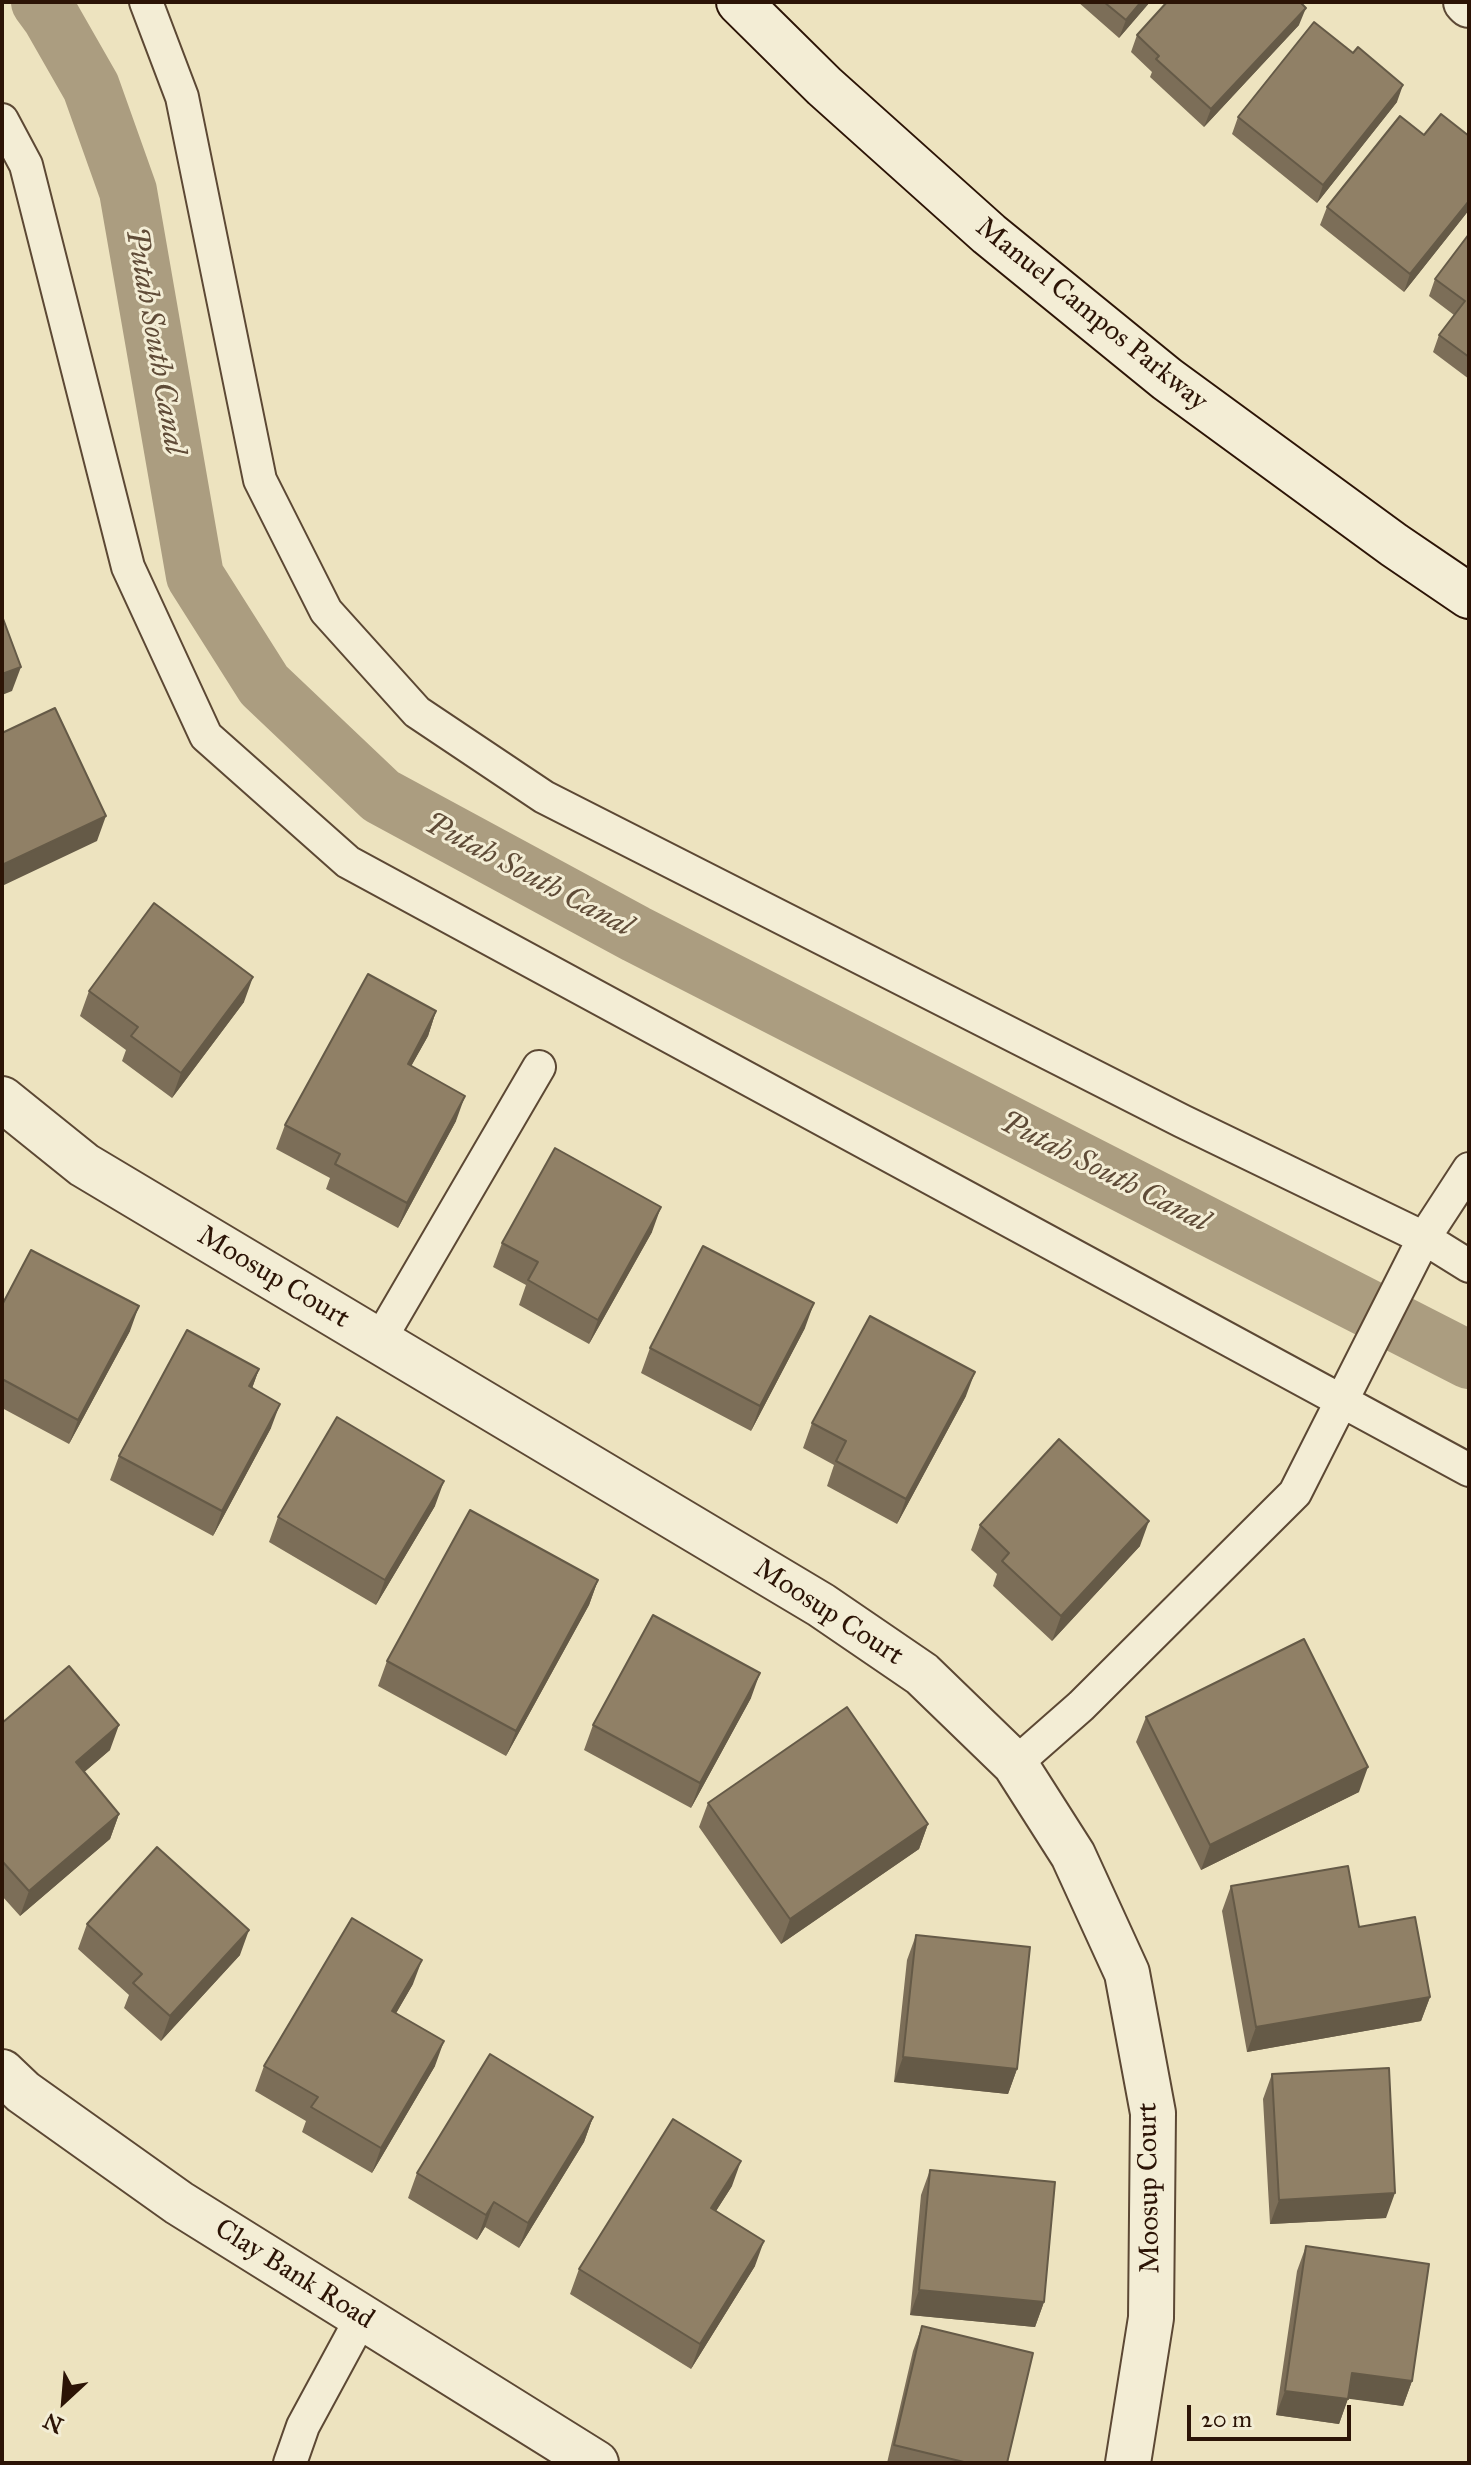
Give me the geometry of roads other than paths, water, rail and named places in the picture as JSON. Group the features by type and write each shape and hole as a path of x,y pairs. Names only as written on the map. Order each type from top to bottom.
{"street":[{"name":"Manuel Campos Parkway","path":"739,2 824,86 989,234 1143,360 1394,545 1469,596"},
{"name":"Moosup Court","path":"2,1099 84,1165 821,1605 922,1674 1015,1764 1073,1855 1127,1973 1153,2113 1151,2318 1128,2463"},
{"name":"Clay Bank Road","path":"2,2072 23,2092 179,2203 596,2463"}],"lane":[{"path":"146,2 182,97 260,480 326,611 417,712 544,797 1182,1121 1424,1238 1469,1266"},
{"path":"2,120 26,165 128,567 206,736 348,862 1469,1470"},
{"path":"379,1341 539,1067"},
{"path":"1015,1764 1081,1706 1295,1493 1424,1238 1469,1169"},
{"path":"290,2463 303,2426 362,2317"}],"waterway":[{"name":"Putah South Canal","path":"40,2 91,87 128,191 195,576 264,685 381,796 636,934 1469,1360"}]}
